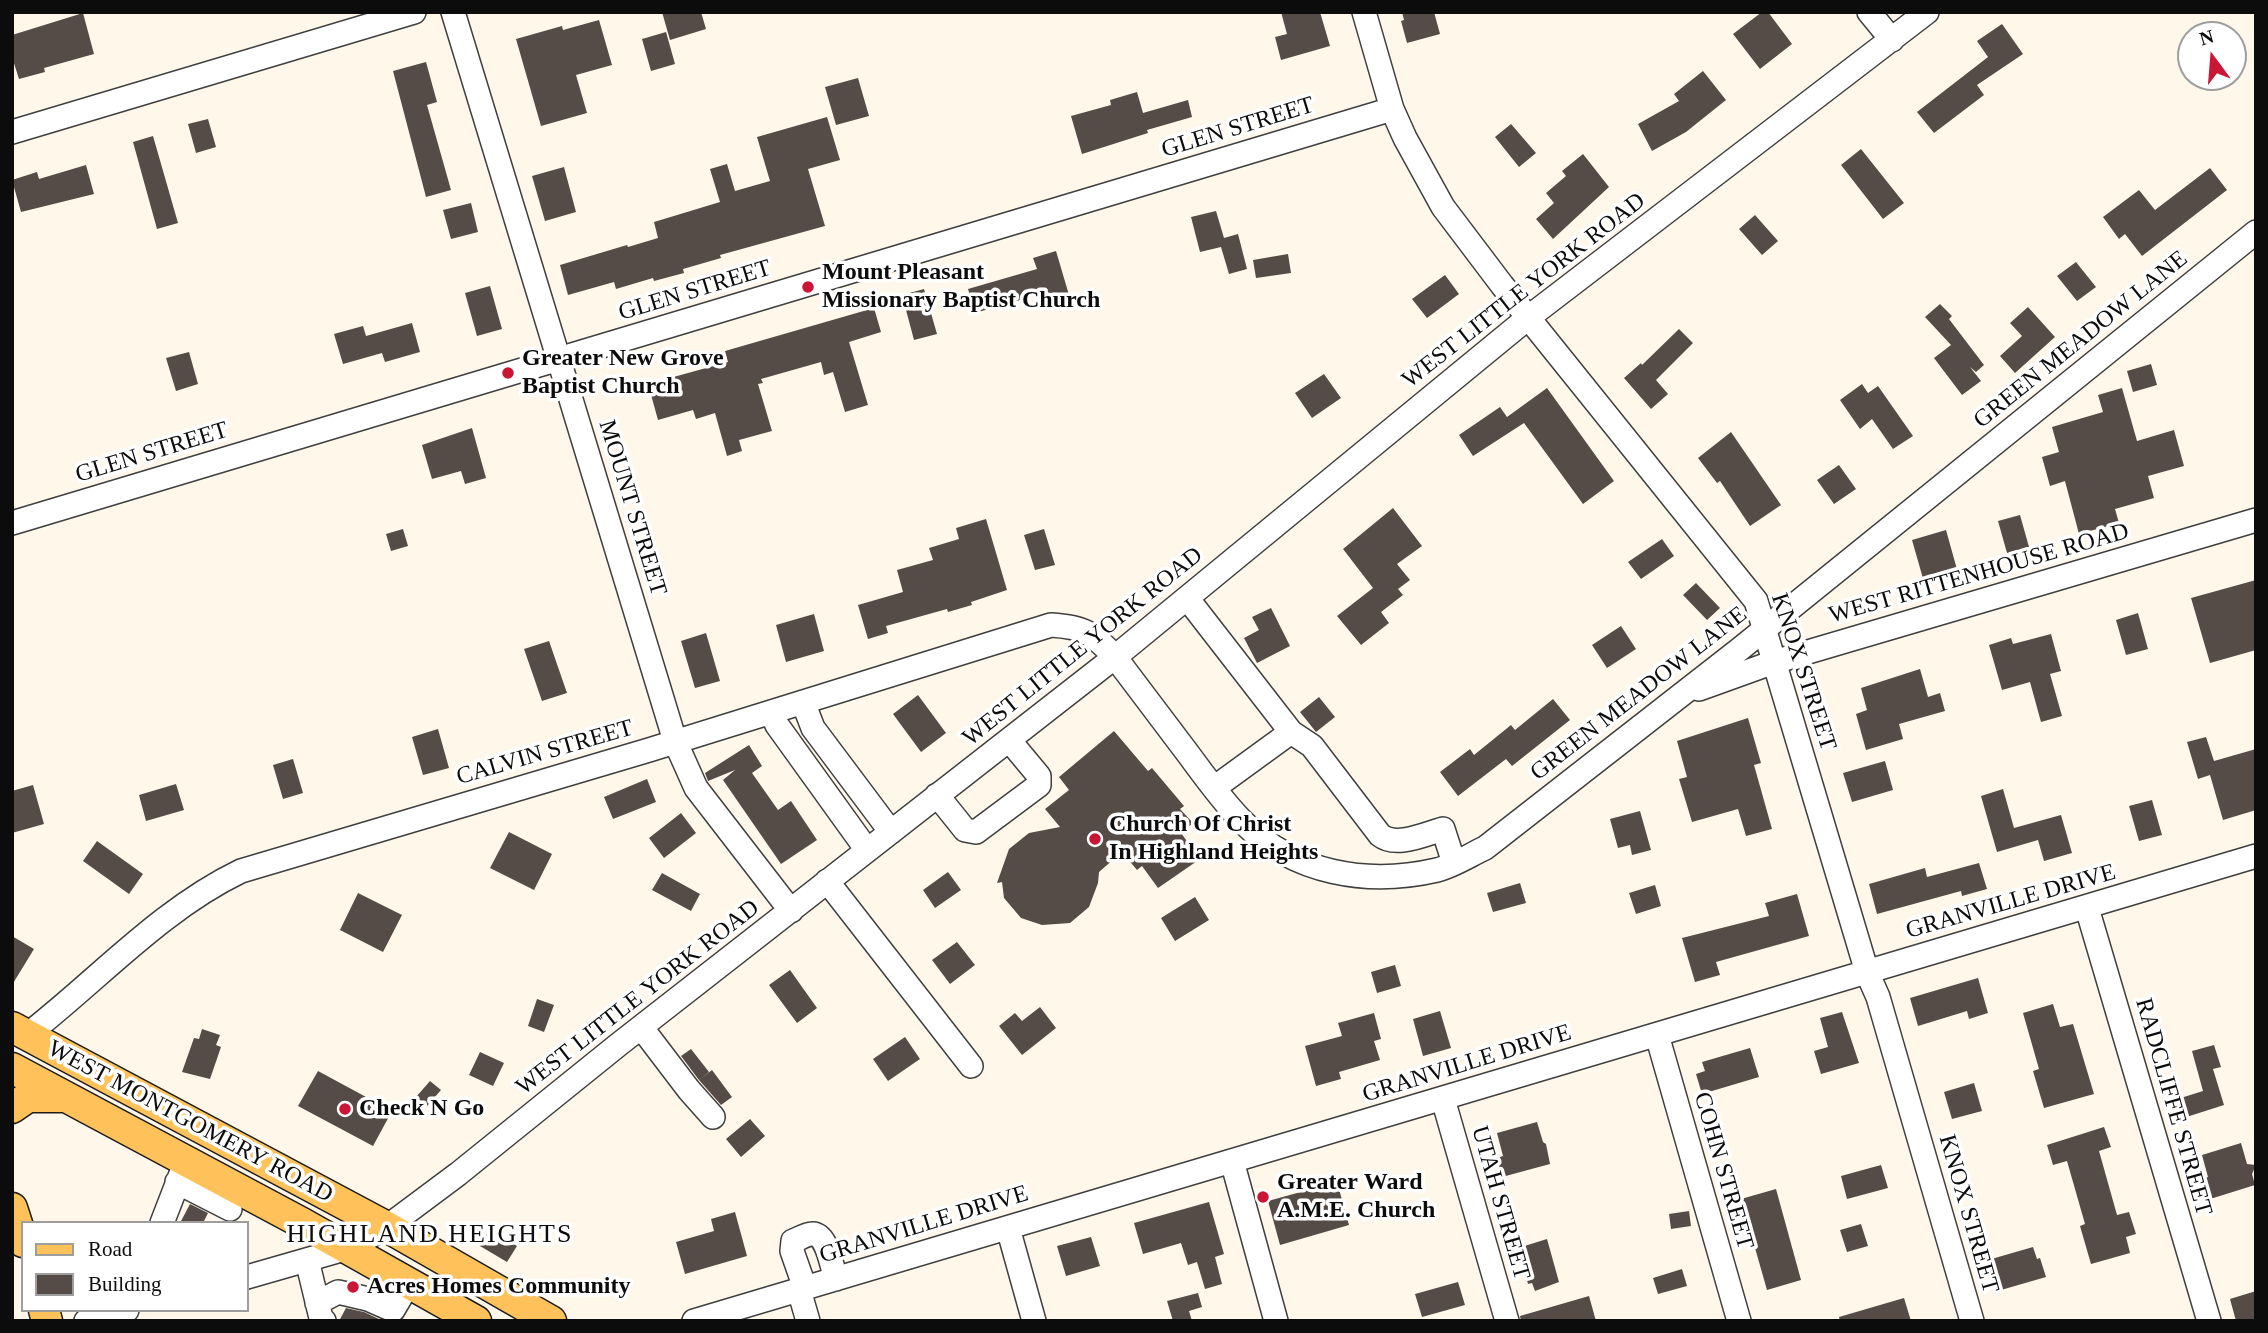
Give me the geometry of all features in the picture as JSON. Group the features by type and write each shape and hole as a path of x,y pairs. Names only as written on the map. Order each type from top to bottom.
{"main road":[{"name":"WEST MONTGOMERY ROAD","path":"20,1031 387,1227 551,1321"},
{"name":"WEST MONTGOMERY ROAD","path":"12,1068 118,1125 231,1207 348,1248 476,1321"},
{"path":"118,1125 137,1094"},
{"path":"12,1108 28,1097 66,1097"},
{"path":"12,1208 21,1236"}],"street":[{"path":"12,132 414,12"},
{"name":"MOUNT STREET","path":"453,12 675,741 696,788 791,911"},
{"name":"KNOX STREET","path":"1364,12 1392,109 1443,206 1756,601 1867,971 1878,997 1972,1321"},
{"path":"1869,12 1892,40"},
{"name":"WEST LITTLE YORK ROAD","path":"248,1277 348,1248 387,1227 458,1174 641,1027 1115,657 1529,317 1927,12"},
{"name":"GLEN STREET","path":"12,523 1392,109"},
{"name":"GREEN MEADOW LANE","path":"1115,657 1244,824 1282,851 1307,865 1337,873 1388,877 1439,870 1485,848 1765,629 2256,232"},
{"name":"WEST RITTENHOUSE ROAD","path":"1679,696 1774,662 2256,520"},
{"path":"1187,598 1291,732 1312,746 1387,841 1443,829 1454,863"},
{"name":"CALVIN STREET","path":"20,1031 174,912 211,886 241,871 1051,625 1076,626 1096,638 1115,657"},
{"path":"803,702 813,727 891,832"},
{"path":"771,712 777,725 867,850"},
{"path":"1214,788 1291,732"},
{"path":"937,795 965,830 976,832 1039,785 1039,776 1009,740"},
{"name":"GRANVILLE DRIVE","path":"694,1321 2256,856"},
{"path":"827,881 971,1066"},
{"name":"RADCLIFFE STREET","path":"2087,908 2209,1321"},
{"path":"641,1027 689,1090 713,1116"},
{"name":"COHN STREET","path":"1657,1035 1739,1321"},
{"name":"UTAH STREET","path":"1443,1099 1507,1321"},
{"path":"1232,1161 1276,1321"},
{"path":"163,1221 182,1172"},
{"path":"1008,1228 1034,1321"},
{"path":"808,1321 792,1251 793,1241 811,1234 818,1235 824,1242 836,1279"},
{"path":"307,1260 321,1312"},
{"path":"321,1312 338,1292 368,1299 393,1310 409,1283"},
{"path":"86,1321 120,1312"}],"building":[{"path":"662,12 701,12 706,29 670,40"},
{"path":"1281,12 1320,12 1330,46 1281,60 1275,37 1287,34"},
{"path":"1402,12 1434,12 1440,34 1407,43 1401,21 1404,20"},
{"path":"1762,12 1768,12 1792,44 1760,69 1733,34"},
{"path":"83,13 94,54 44,68 45,72 19,79 12,57 12,35"},
{"path":"599,20 612,65 576,75 587,113 541,126 516,39 562,26 563,30"},
{"path":"2002,24 2023,54 1977,85 1984,95 1934,133 1917,112 1988,57 1977,41"},
{"path":"666,32 675,64 651,71 642,39"},
{"path":"426,62 437,102 427,105 451,190 426,197 393,71"},
{"path":"1703,71 1726,100 1686,132 1652,151 1638,124 1679,101 1674,94"},
{"path":"858,78 869,116 836,125 825,87"},
{"path":"1137,92 1143,113 1188,100 1192,117 1082,154 1071,116 1111,105 1110,100"},
{"path":"827,117 840,160 808,169 825,226 720,255 721,258 683,269 684,273 654,281 653,278 616,289 614,282 568,295 560,265 658,238 654,222 720,202 710,169 727,164 735,191 770,181 757,137"},
{"path":"208,119 216,147 196,153 188,124"},
{"path":"1511,124 1536,153 1519,167 1495,137"},
{"path":"153,136 178,223 157,229 133,142"},
{"path":"1861,149 1904,203 1883,219 1841,165"},
{"path":"1583,154 1609,187 1553,239 1536,219 1554,203 1546,193 1566,176 1562,171"},
{"path":"86,165 94,194 21,212 12,180 37,172 39,179"},
{"path":"564,167 576,212 545,221 532,176"},
{"path":"2210,168 2227,190 2142,256 2125,234 2119,239 2103,217 2139,190 2155,210"},
{"path":"471,203 478,232 451,239 443,210"},
{"path":"1216,211 1224,238 1238,234 1247,269 1229,274 1221,247 1200,252 1191,217"},
{"path":"1755,215 1778,241 1762,255 1739,229"},
{"path":"1056,251 1069,295 1046,302 1044,293 975,313 968,289 1037,269 1033,258"},
{"path":"1288,254 1291,273 1256,278 1253,260"},
{"path":"2076,262 2096,287 2077,301 2057,276"},
{"path":"1445,275 1459,294 1427,318 1412,299"},
{"path":"490,286 502,329 477,336 465,293"},
{"path":"924,289 937,334 914,340 902,295"},
{"path":"1940,304 1952,316 1949,319 1984,365 1976,372 1970,367 1981,381 1962,395 1934,358 1951,345 1925,317"},
{"path":"2028,307 2055,337 2015,373 2000,356 2022,336 2010,323"},
{"path":"874,308 881,332 849,342 868,405 845,412 833,372 824,375 821,362 761,379 763,383 758,384 772,431 739,440 742,451 727,456 715,413 696,419 693,410 658,420 648,384 728,362 725,351"},
{"path":"412,323 420,352 385,362 382,353 343,364 334,334 363,326 366,336"},
{"path":"1679,329 1693,343 1656,380 1668,394 1651,409 1624,378 1641,363 1642,365"},
{"path":"189,352 198,384 176,391 166,358"},
{"path":"2151,364 2157,385 2133,392 2127,371"},
{"path":"1324,374 1341,398 1312,418 1295,393"},
{"path":"1862,384 1868,393 1878,386 1913,436 1893,449 1872,419 1860,429 1840,400"},
{"path":"1547,388 1614,481 1583,504 1524,423 1473,456 1459,435 1500,407 1507,417"},
{"path":"2122,388 2137,441 2174,430 2184,466 2148,476 2154,498 2115,509 2119,523 2079,534 2065,481 2050,486 2042,457 2059,452 2052,427 2103,412 2098,395"},
{"path":"472,428 486,478 465,484 461,471 432,479 422,445"},
{"path":"1731,432 1781,505 1750,526 1720,481 1717,483 1698,458"},
{"path":"1839,465 1856,489 1834,504 1817,480"},
{"path":"1393,508 1422,546 1397,564 1410,580 1398,589 1403,595 1381,612 1389,623 1361,645 1337,616 1373,588 1343,549"},
{"path":"2020,515 2029,547 2007,553 1998,521"},
{"path":"986,519 1007,590 971,602 972,605 886,626 888,633 868,639 858,605 903,592 897,570 933,560 929,548 959,539 956,528"},
{"path":"403,529 408,546 391,551 386,534"},
{"path":"1044,529 1055,565 1035,570 1024,535"},
{"path":"1946,530 1958,573 1924,582 1912,540"},
{"path":"1662,539 1674,556 1641,579 1628,562"},
{"path":"2256,580 2256,650 2210,663 2191,598"},
{"path":"1696,583 1720,608 1707,620 1683,595"},
{"path":"1271,608 1290,646 1257,663 1244,638 1259,630 1252,617"},
{"path":"2138,613 2148,649 2126,655 2116,620"},
{"path":"814,614 824,651 786,662 776,625"},
{"path":"1621,626 1636,649 1607,668 1592,645"},
{"path":"706,633 720,681 695,688 681,641"},
{"path":"2051,634 2061,671 2050,674 2062,716 2041,722 2030,682 2002,690 1989,645 2011,638 2013,644"},
{"path":"549,641 567,693 542,701 524,649"},
{"path":"1920,669 1928,697 1940,693 1945,711 1899,724 1903,739 1866,750 1856,714 1867,710 1861,688"},
{"path":"918,695 946,733 921,752 893,714"},
{"path":"1319,697 1335,717 1316,732 1300,712"},
{"path":"1553,699 1570,720 1512,766 1506,759 1458,796 1440,772 1470,749 1474,755 1511,725 1515,730"},
{"path":"1748,718 1761,763 1754,765 1772,829 1746,836 1738,809 1692,822 1679,779 1687,777 1677,741"},
{"path":"438,729 449,768 423,775 412,737"},
{"path":"1114,731 1148,771 1152,768 1184,806 1180,809 1193,823 1181,833 1200,859 1158,888 1142,866 1137,870 1122,852 1099,872 1089,907 1070,923 1042,925 1021,918 1004,898 1002,882 997,883 1009,849 1029,833 1060,827 1045,809 1069,790 1059,777"},
{"path":"2206,737 2214,761 2256,749 2256,810 2223,820 2210,775 2198,779 2187,742"},
{"path":"749,745 762,766 752,773 778,810 791,801 817,840 781,864 723,780 735,770 708,781 705,773"},
{"path":"293,759 303,793 283,799 273,765"},
{"path":"1885,761 1893,790 1852,802 1843,773"},
{"path":"647,779 656,802 613,819 604,797"},
{"path":"176,784 184,810 146,821 139,795"},
{"path":"33,785 44,824 12,833 12,791"},
{"path":"2003,789 2014,828 2061,815 2072,853 2044,861 2038,840 1997,852 1981,796"},
{"path":"2152,800 2162,835 2139,841 2129,806"},
{"path":"1640,811 1651,850 1632,855 1630,845 1618,848 1610,819"},
{"path":"681,813 696,833 664,858 649,838"},
{"path":"509,832 552,854 534,890 490,868"},
{"path":"97,841 143,874 129,894 83,861"},
{"path":"1979,863 1987,889 1962,896 1961,891 1877,914 1869,884 1925,868 1927,877"},
{"path":"948,872 961,890 935,908 923,890"},
{"path":"662,873 700,894 691,911 652,890"},
{"path":"1520,883 1526,903 1493,912 1487,893"},
{"path":"1655,885 1661,906 1636,914 1629,893"},
{"path":"358,893 402,915 383,952 340,930"},
{"path":"1797,894 1809,936 1716,962 1720,975 1695,982 1682,938 1769,916 1765,903"},
{"path":"1195,897 1209,920 1175,941 1161,918"},
{"path":"12,936 34,949 12,985"},
{"path":"957,942 975,965 950,984 932,960"},
{"path":"1395,965 1401,986 1377,993 1371,972"},
{"path":"790,970 817,1008 797,1023 769,985"},
{"path":"1978,978 1988,1013 1969,1019 1967,1011 1918,1026 1910,998"},
{"path":"537,999 554,1005 544,1032 528,1026"},
{"path":"2053,1004 2060,1027 2073,1024 2094,1094 2044,1108 2033,1071 2039,1069 2023,1013"},
{"path":"1040,1007 1056,1028 1022,1055 999,1026 1015,1013 1022,1021"},
{"path":"1440,1011 1451,1048 1423,1056 1413,1019"},
{"path":"1842,1012 1859,1063 1821,1074 1814,1051 1828,1047 1820,1018"},
{"path":"1374,1013 1381,1039 1374,1041 1380,1060 1339,1072 1341,1079 1316,1086 1305,1046 1342,1036 1338,1023"},
{"path":"202,1029 220,1035 216,1045 221,1047 210,1079 182,1072 194,1038 199,1039"},
{"path":"905,1037 920,1059 888,1081 873,1059"},
{"path":"2214,1045 2221,1067 2213,1069 2224,1105 2174,1121 2168,1102 2203,1091 2192,1051"},
{"path":"1750,1048 1759,1077 1702,1094 1696,1074 1705,1071 1702,1062"},
{"path":"691,1049 709,1072 699,1080 681,1056"},
{"path":"480,1052 504,1063 493,1086 469,1075"},
{"path":"712,1070 732,1097 721,1105 699,1080"},
{"name":"Check N Go","path":"318,1071 392,1111 373,1146 298,1106"},
{"path":"430,1081 441,1090 427,1106 416,1097"},
{"path":"1974,1083 1982,1111 1952,1119 1944,1092"},
{"path":"750,1119 765,1136 741,1157 726,1139"},
{"path":"1537,1122 1550,1164 1502,1177 1497,1158 1503,1156 1497,1133"},
{"path":"2104,1127 2111,1147 2099,1151 2117,1215 2129,1212 2136,1234 2126,1237 2130,1253 2091,1264 2080,1226 2085,1224 2067,1161 2053,1165 2047,1145"},
{"path":"2241,1143 2247,1164 2256,1165 2252,1174 2255,1185 2207,1200 2201,1179 2208,1177 2202,1155"},
{"path":"1881,1165 1888,1188 1847,1199 1841,1176"},
{"path":"1337,1182 1349,1225 1280,1245 1268,1201"},
{"path":"1776,1189 1801,1280 1767,1290 1741,1199"},
{"path":"1209,1202 1224,1254 1215,1257 1222,1284 1205,1289 1197,1262 1188,1265 1181,1243 1143,1254 1134,1223"},
{"path":"190,1204 208,1213 204,1221 181,1221"},
{"path":"1689,1211 1691,1226 1671,1229 1669,1214"},
{"path":"735,1212 747,1256 685,1274 676,1242 714,1231 711,1219"},
{"path":"1861,1224 1868,1246 1847,1252 1840,1230"},
{"path":"489,1230 517,1246 507,1262 480,1246"},
{"path":"1091,1237 1100,1266 1066,1276 1057,1246"},
{"path":"1547,1239 1559,1282 1535,1291 1532,1283 1528,1284 1518,1248"},
{"path":"2033,1247 2046,1277 2001,1290 1988,1260"},
{"path":"1682,1269 1687,1286 1658,1294 1653,1278"},
{"path":"1458,1282 1465,1305 1422,1317 1415,1294"},
{"path":"2256,1291 2256,1319 2236,1321 2230,1299"},
{"path":"1198,1293 1202,1307 1189,1311 1192,1321 1173,1321 1167,1301"},
{"path":"1589,1296 1596,1321 1521,1321 1520,1316"},
{"path":"1904,1298 1911,1321 1840,1321 1839,1317"},
{"path":"346,1308 364,1312 383,1321 339,1321"}],"place":[{"name":"Mount Pleasant Missionary Baptist Church","path":"808,287"},
{"name":"Greater New Grove Baptist Church","path":"508,373"},
{"name":"Church Of Christ In Highland Heights","path":"1095,839"},
{"name":"Check N Go","path":"345,1109"},
{"name":"Greater Ward A.M.E. Church","path":"1263,1197"},
{"name":"Acres Homes Community","path":"353,1287"}],"district":[{"name":"HIGHLAND HEIGHTS","path":"430,1235"}]}
